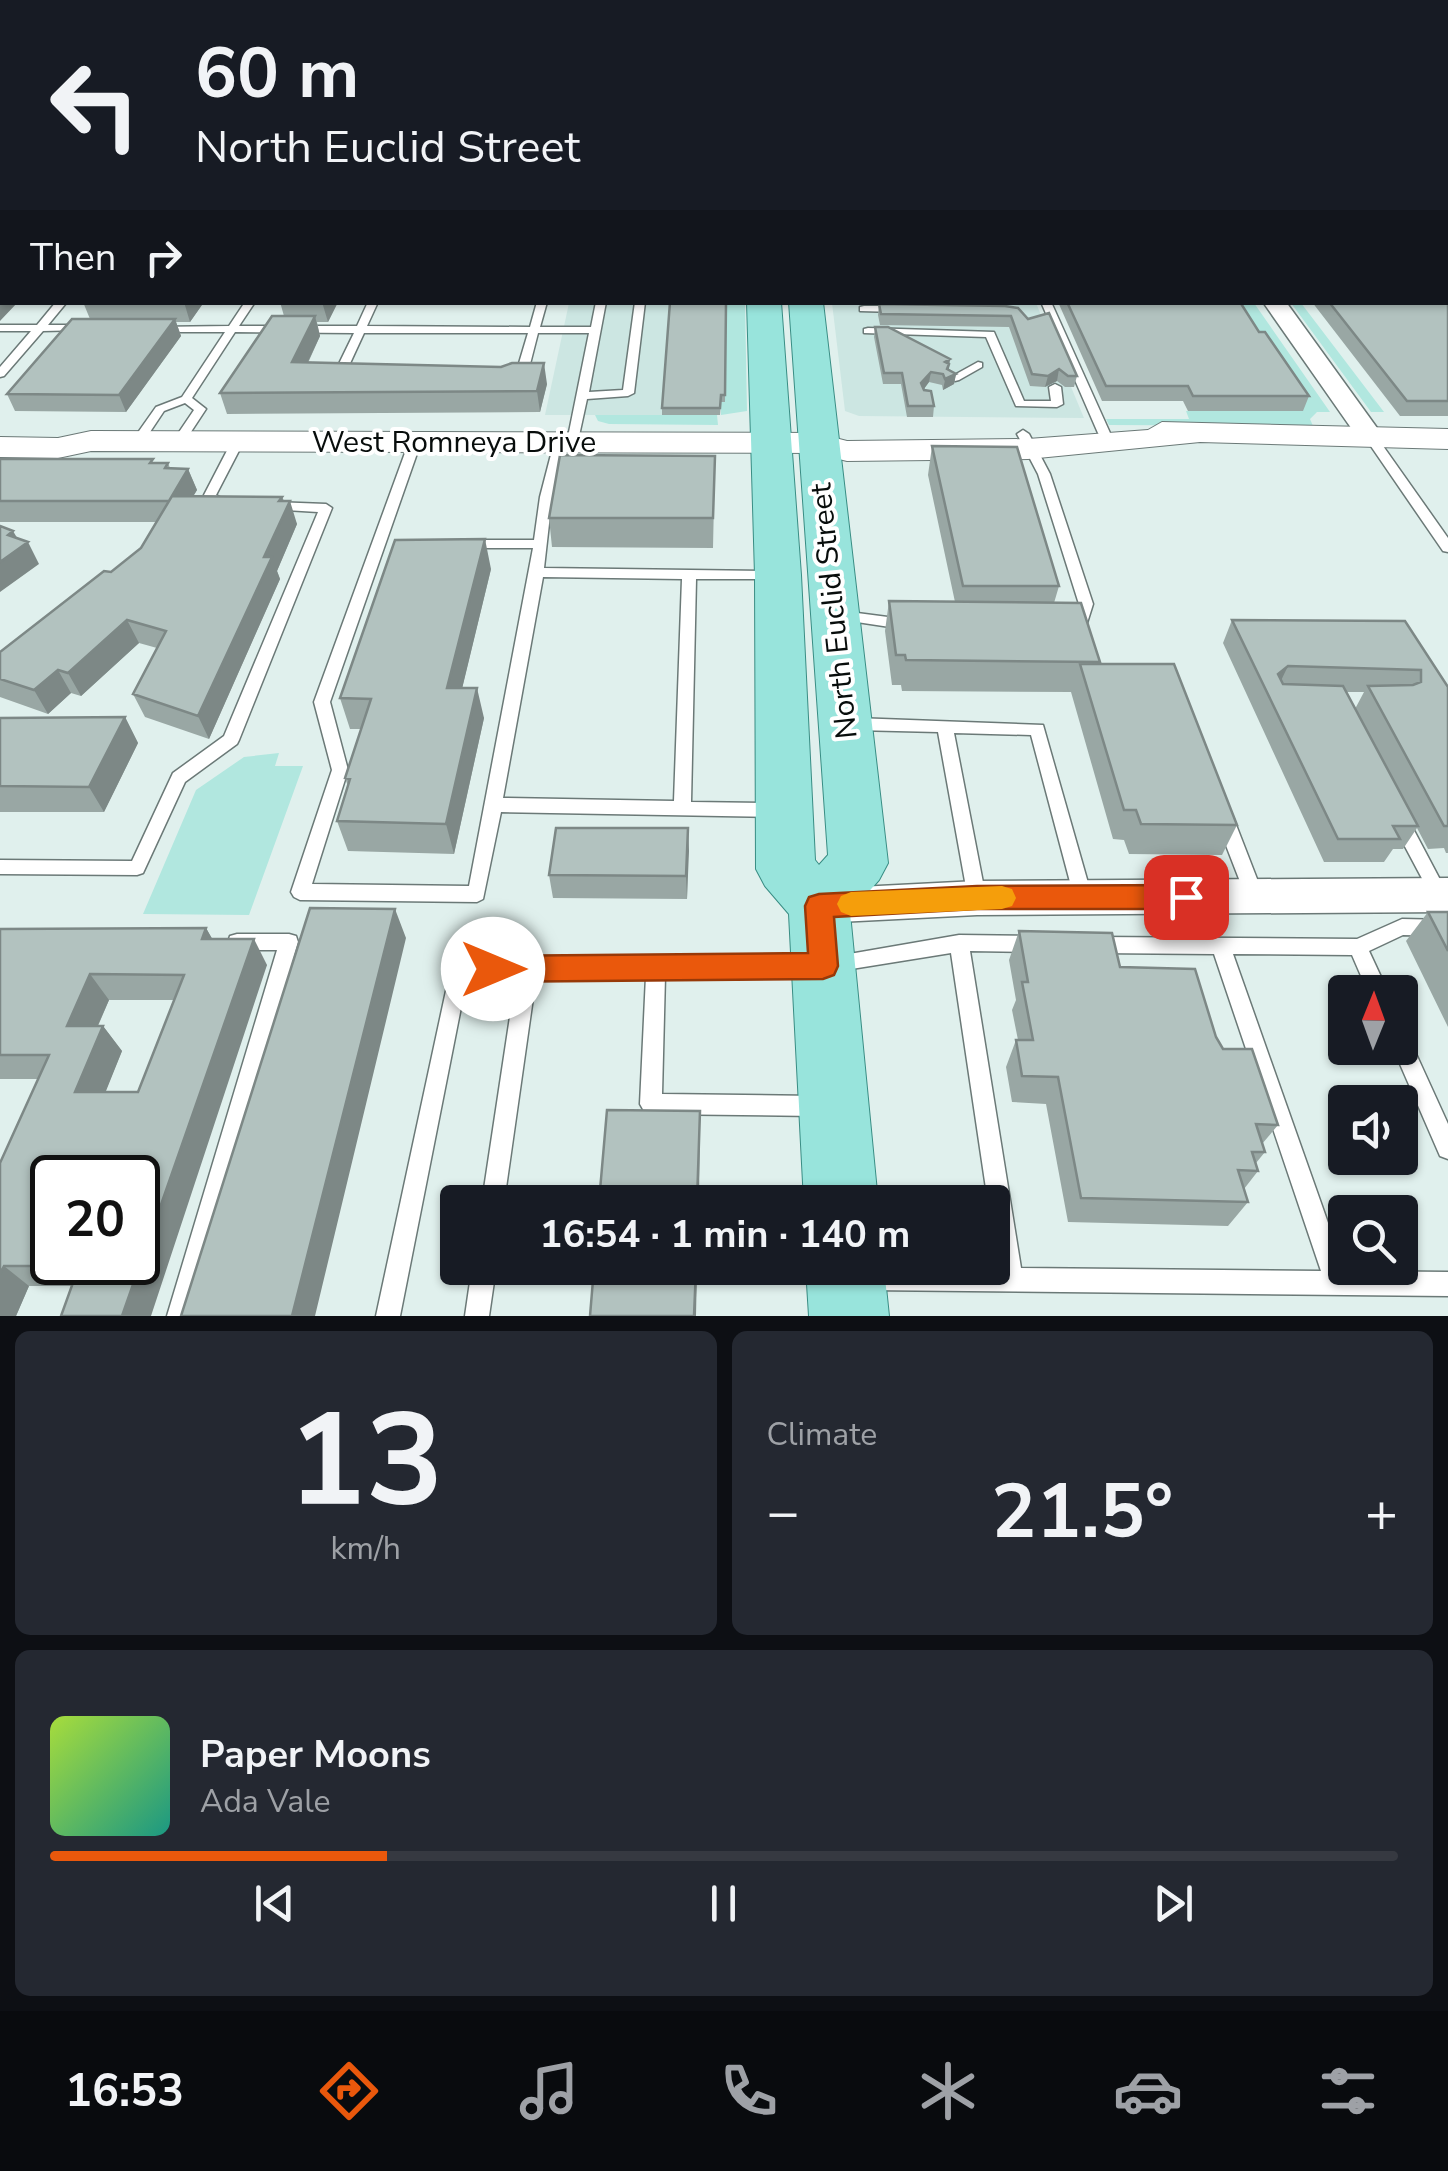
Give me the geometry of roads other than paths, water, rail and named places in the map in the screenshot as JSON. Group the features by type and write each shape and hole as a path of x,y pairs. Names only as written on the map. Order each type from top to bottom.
{"main road":[{"name":"North Euclid Street","path":"765,305 836,616 846,724 858,863 821,936"},
{"name":"North Euclid Street","path":"806,305 778,575 786,869 821,936"},
{"path":"821,936 839,1185"}],"street":[{"path":"1276,305 1372,438"},
{"name":"West Romneya Drive","path":"0,432 73,432 92,441"},
{"name":"West Romneya Drive","path":"1026,442 1104,432 1448,439"},
{"name":"West Romneya Drive","path":"0,448 58,448 92,441 566,442 794,443 847,451 1188,436"},
{"path":"821,936 977,898 1255,897 1445,906"}],"lane":[{"path":"0,374 59,305"},
{"path":"138,441 160,409 186,399 248,305"},
{"path":"367,378 340,374 373,305"},
{"path":"494,378 512,378 522,372 541,305"},
{"path":"415,442 322,702 340,770 300,892 477,894 538,544 583,396 600,305"},
{"path":"583,396 628,392 640,305"},
{"path":"1047,305 1104,432"},
{"path":"864,309 904,309"},
{"path":"0,328 97,328"},
{"path":"136,328 595,330"},
{"path":"868,332 990,334 1015,400 1029,406 1049,406 1057,394 1088,400"},
{"path":"955,378 978,365"},
{"path":"180,441 200,409 186,399"},
{"path":"1372,438 1448,548"},
{"path":"238,442 210,495 222,504 239,505"},
{"path":"1026,442 1044,474 1086,604 1082,620 1071,626 1051,625"},
{"path":"0,867 136,868 179,778 230,740 326,508 256,505"},
{"path":"379,544 399,544"},
{"path":"458,544 538,544"},
{"path":"536,572 778,575"},
{"path":"682,808 689,575"},
{"path":"836,616 914,624"},
{"path":"846,724 1037,728 1083,897"},
{"path":"945,726 977,898"},
{"path":"1219,804 1255,897"},
{"path":"493,805 785,810"},
{"path":"388,1316 459,969 656,967 821,936 959,944 1358,947 1445,906 1397,814"},
{"path":"180,1316 289,942 212,942"},
{"path":"959,944 1011,1279"},
{"path":"1221,946 1328,1257"},
{"path":"1358,947 1370,975"},
{"path":"656,967 651,1104 834,1107"},
{"path":"495,1185 526,969"},
{"path":"1411,1065 1448,1148"},
{"path":"847,1287 1011,1279 1328,1283"},
{"path":"1418,1284 1448,1284"},
{"path":"477,1316 482,1285"}]}
